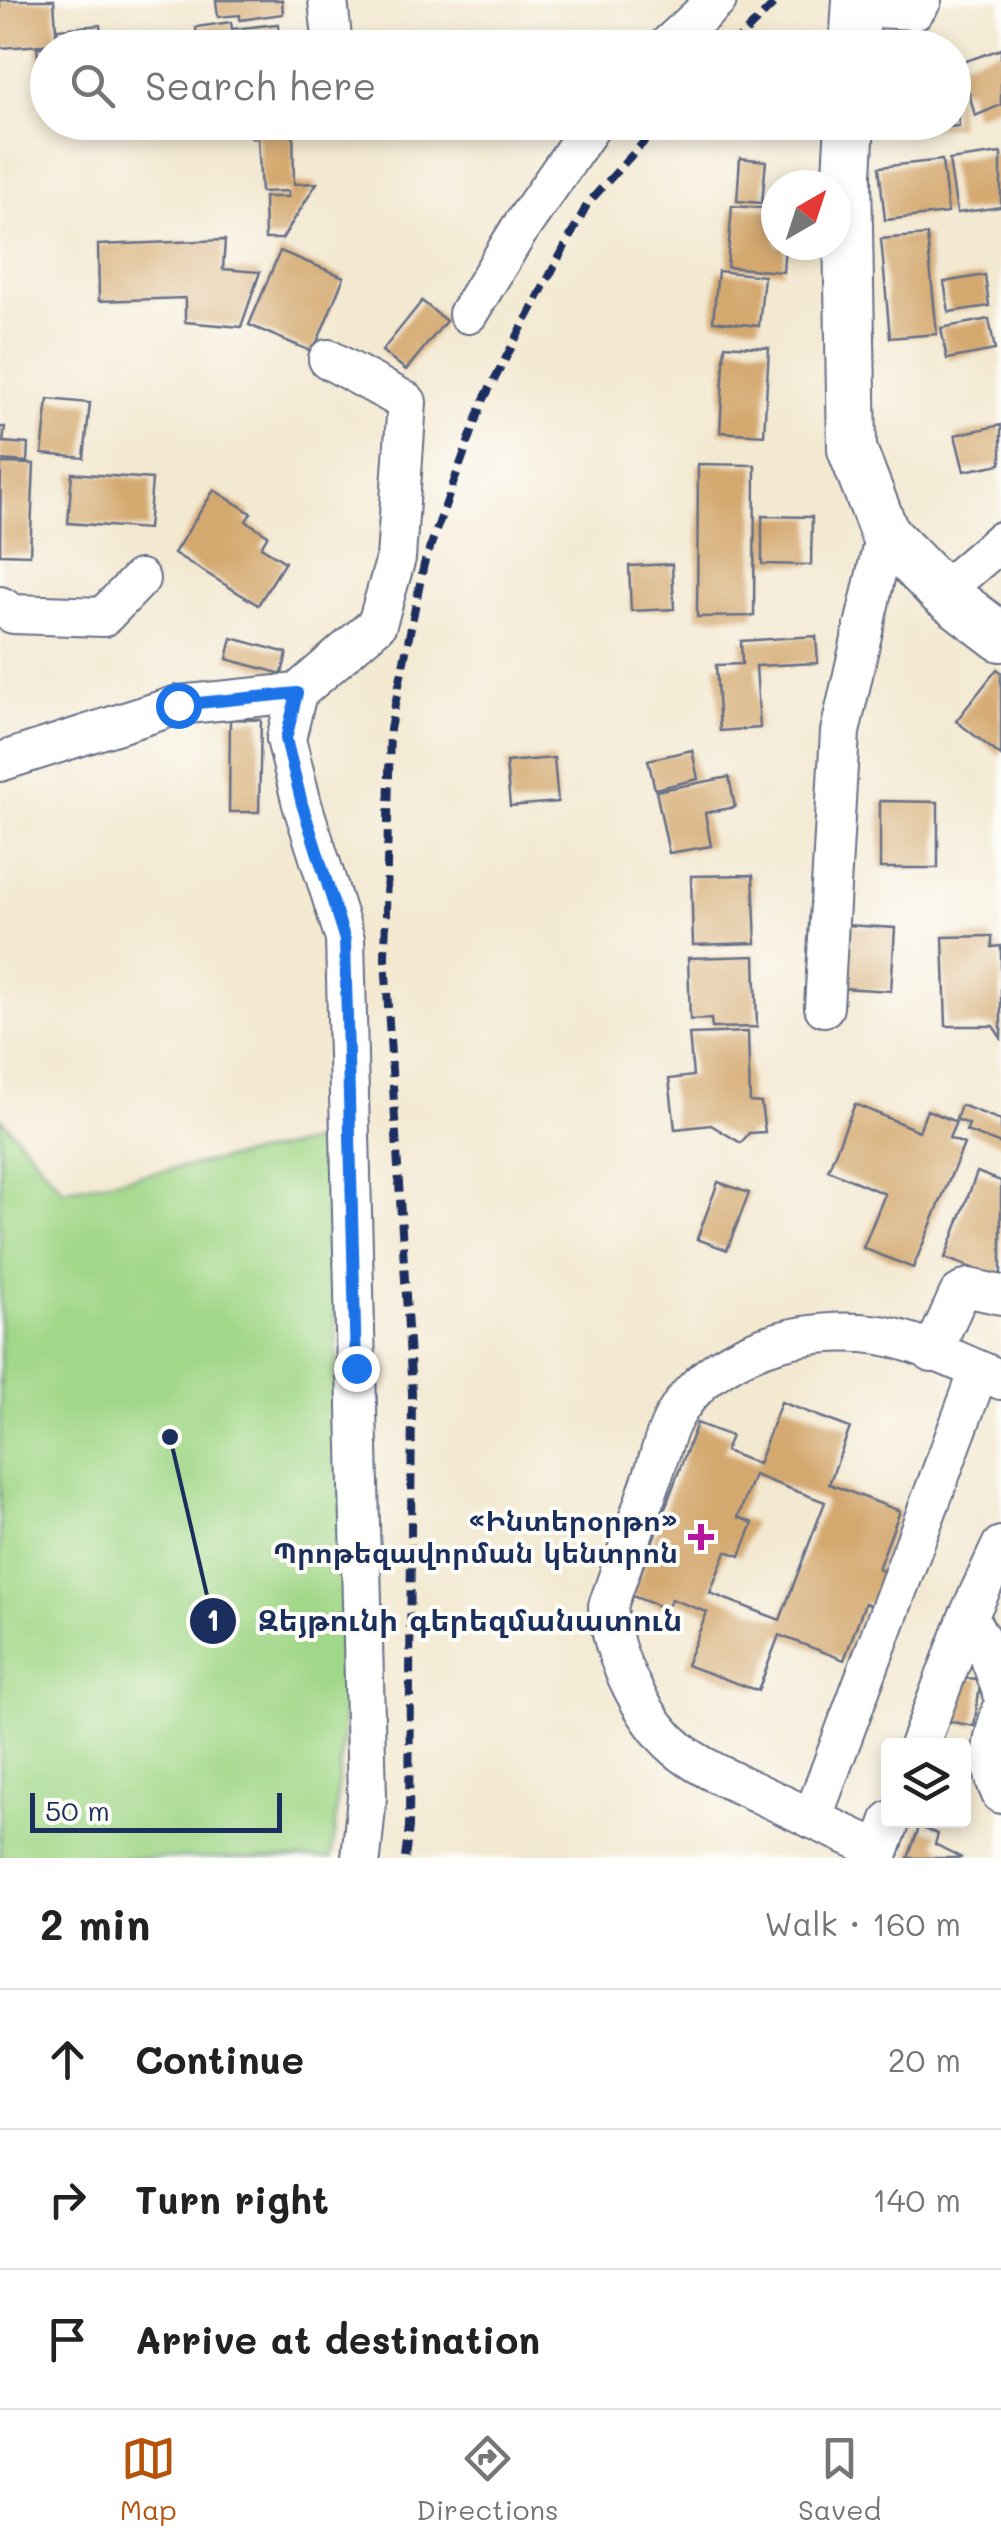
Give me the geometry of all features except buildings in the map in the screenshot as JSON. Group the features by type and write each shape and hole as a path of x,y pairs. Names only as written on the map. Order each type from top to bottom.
{"main road":[{"path":"849,140 852,449 885,534 942,592 1001,637"}],"street":[{"path":"328,0 331,30"},
{"path":"684,30 716,0"},
{"path":"856,18 916,10 922,0"},
{"path":"468,314 582,140"},
{"path":"0,762 178,705 297,693 377,624 396,558 406,402 328,359"},
{"path":"824,1006 840,732 885,534"},
{"path":"942,592 1001,541"},
{"path":"0,606 12,614 103,617 140,578"},
{"path":"297,693 286,739 345,940 367,1797 361,1858"},
{"path":"932,1353 959,1294 969,1288 1001,1295"},
{"path":"812,1819 990,1376 884,1336 825,1333 773,1344 741,1355 708,1377 672,1419 608,1606 618,1658 654,1723 682,1753 812,1819 882,1843"},
{"path":"923,1738 968,1617 1001,1546"},
{"path":"968,1617 988,1650 1001,1688"},
{"path":"1001,1712 990,1746 992,1775 1001,1794"}],"green space":[{"path":"0,1117 63,1190 330,1139 347,1683 332,1858 0,1858"}],"railway":[{"path":"748,30 778,0"},
{"path":"405,1858 409,1827 412,1392 385,958 390,729 424,564 484,399 588,203 646,140"}],"place":[{"name":"Զեյթունի գերեզմանատուն","path":"170,1437"},
{"name":"«Ինտերօրթո» Պրոթեզավորման կենտրոն","path":"701,1537"}],"route":[{"path":"178,705 297,693 286,739 345,940 356,1368"}]}
